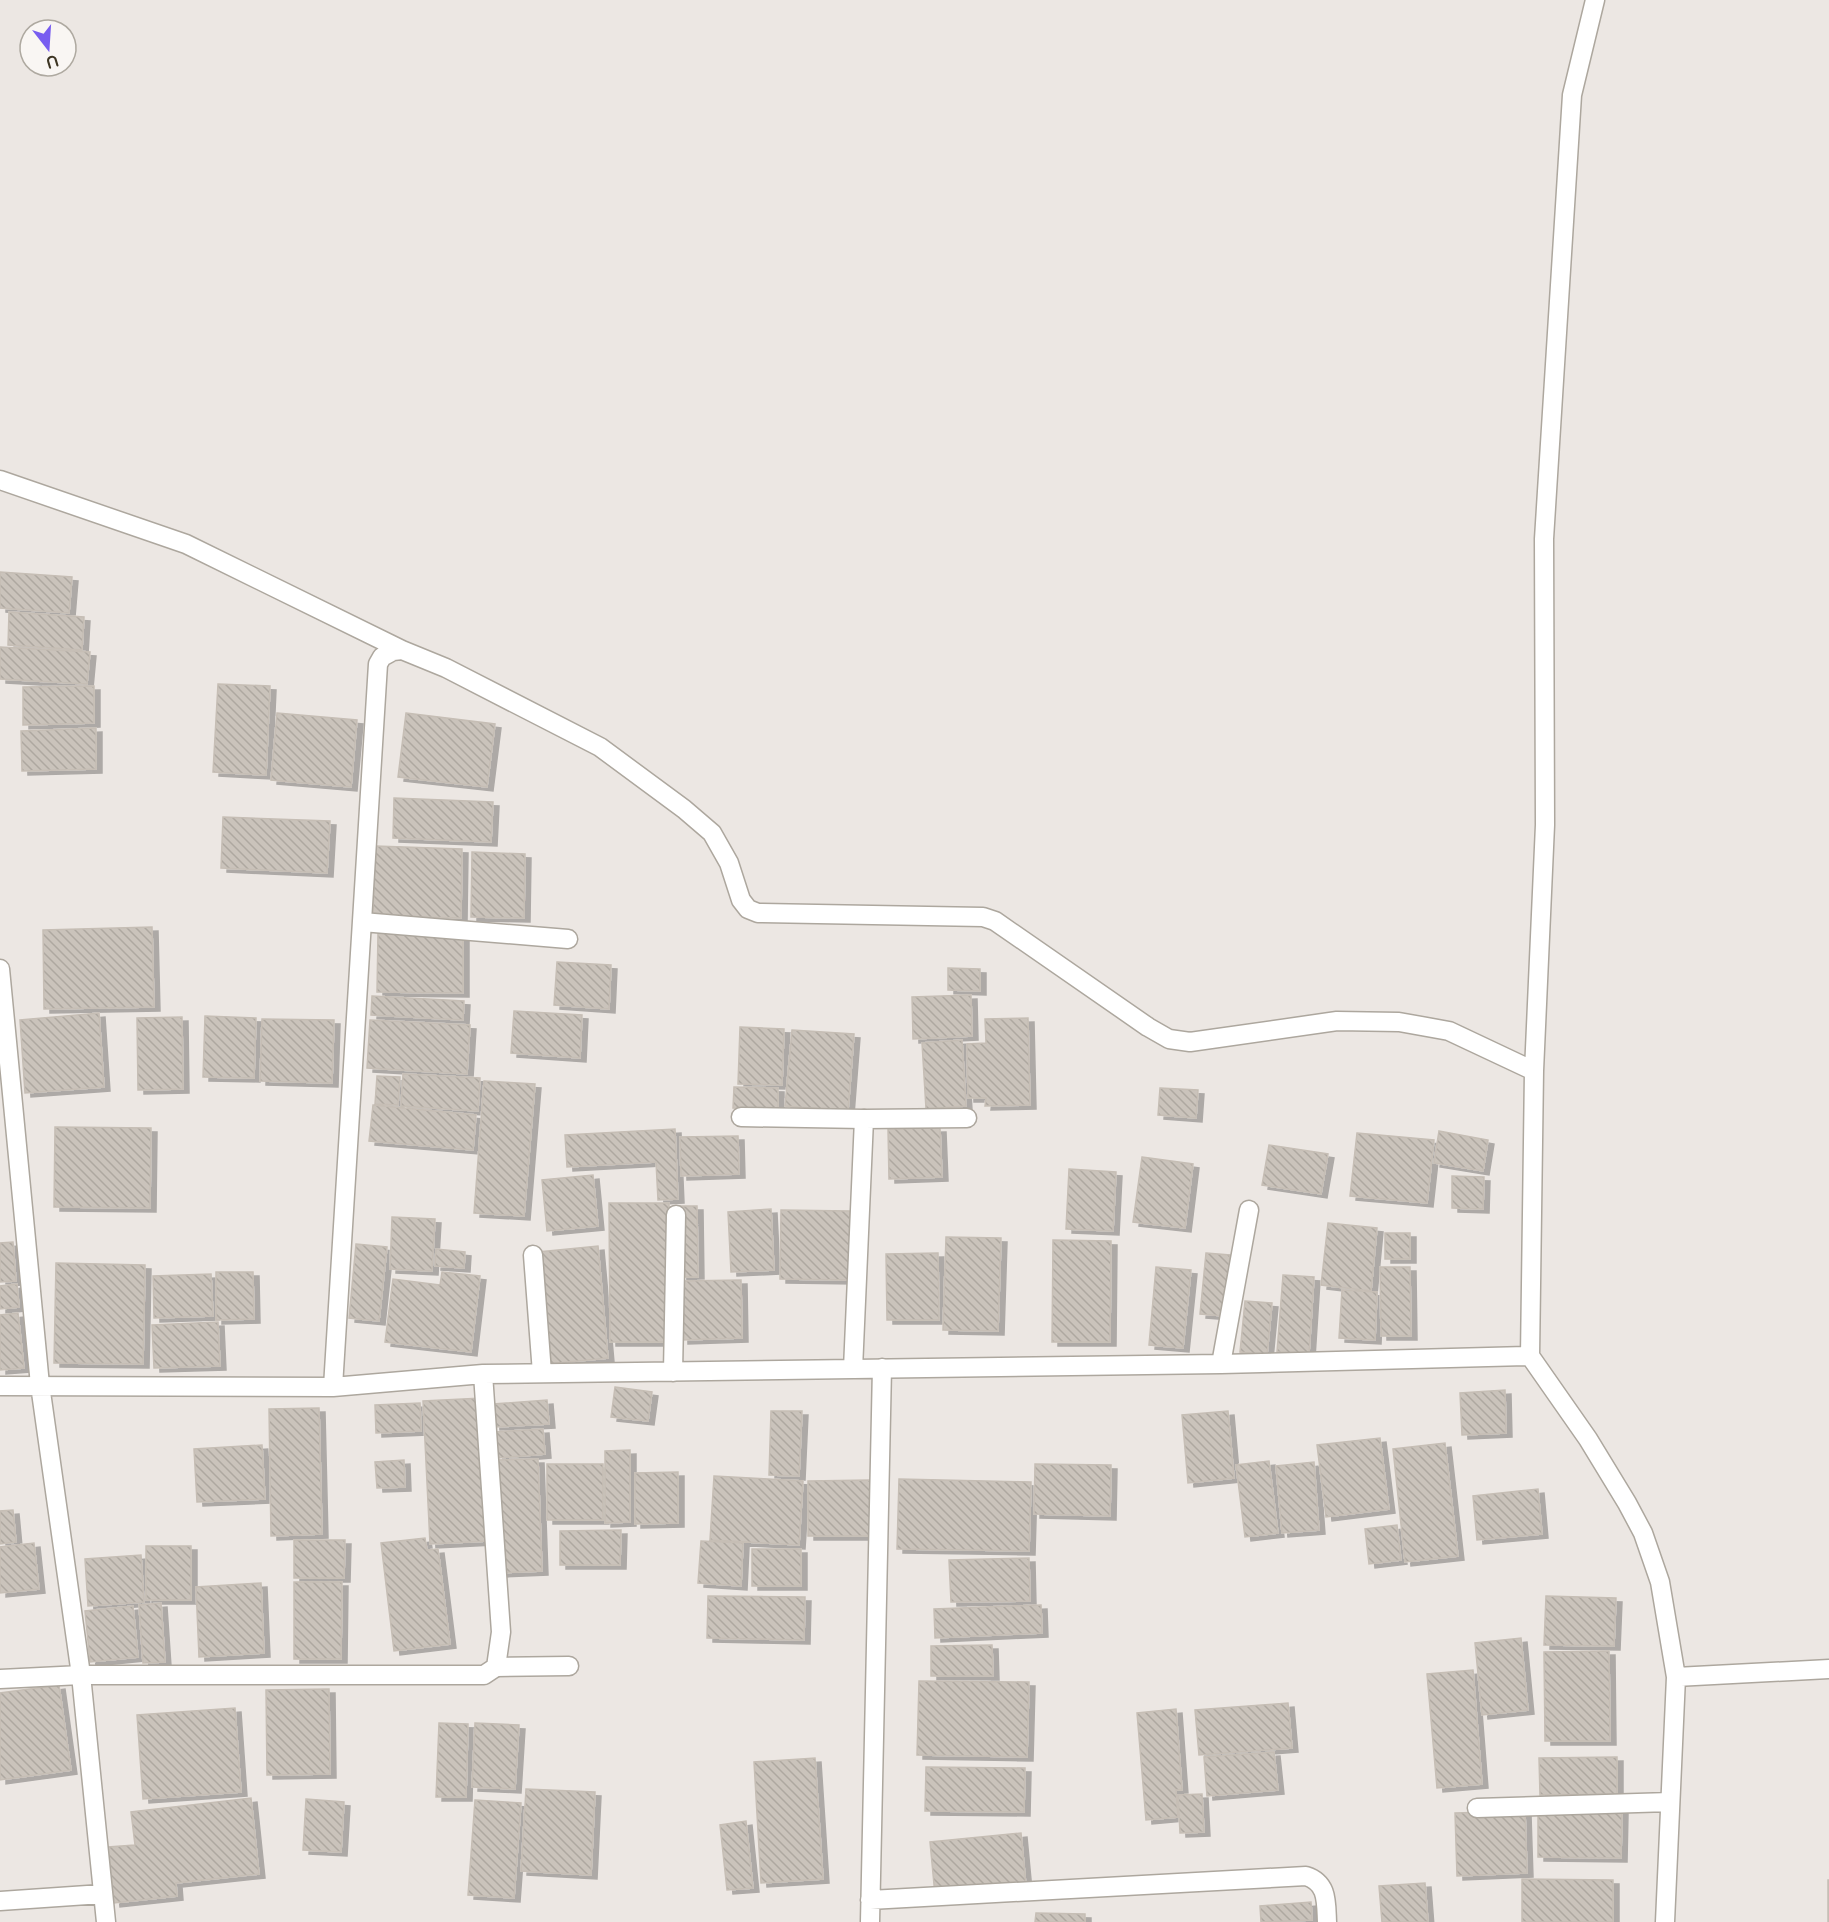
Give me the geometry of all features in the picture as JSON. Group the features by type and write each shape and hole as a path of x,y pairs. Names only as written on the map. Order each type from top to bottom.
{"street":[{"path":"1595,0 1572,94 1544,538 1545,825 1534,1071 1530,1356 1588,1439 1627,1503 1643,1533 1660,1582 1676,1677 1665,1922"},
{"path":"0,480 186,544 402,650 466,678 600,747 675,802 712,833 729,863 741,900 748,909 758,913 805,916 983,917 995,921 1169,1040 1190,1042 1337,1021 1399,1022 1449,1031 1534,1071"},
{"path":"333,1387 378,664 382,657 402,650"},
{"path":"362,922 568,939"},
{"path":"0,969 5,1074 40,1385 81,1674 106,1922"},
{"path":"741,1117 967,1118"},
{"path":"853,1369 864,1119"},
{"path":"1221,1364 1249,1210"},
{"path":"673,1372 676,1215"},
{"path":"533,1255 542,1373"},
{"path":"0,1386 333,1387 483,1374 1221,1364 1530,1356"},
{"path":"870,1922 882,1368"},
{"path":"483,1374 501,1632 496,1667"},
{"path":"0,1679 81,1674 484,1675 496,1667 569,1666"},
{"path":"1676,1677 1829,1669"},
{"path":"1477,1808 1670,1802"},
{"path":"870,1900 1306,1876 1317,1879 1323,1888 1326,1922"},
{"path":"0,1901 102,1893"}],"building":[{"path":"0,572 72,577 69,613 0,608"},
{"path":"9,612 84,617 82,650 8,645"},
{"path":"0,647 90,652 87,684 0,679"},
{"path":"218,684 270,686 266,775 213,772"},
{"path":"94,686 94,723 23,725 23,687"},
{"path":"277,713 357,720 351,787 271,780"},
{"path":"406,713 495,724 487,787 398,777"},
{"path":"96,728 96,769 22,771 21,731"},
{"path":"394,798 493,802 491,842 393,838"},
{"path":"223,817 330,821 327,873 221,868"},
{"path":"375,846 462,849 461,918 373,916"},
{"path":"472,852 525,854 524,918 471,917"},
{"path":"152,927 154,1007 44,1009 43,930"},
{"path":"378,932 463,932 463,993 377,992"},
{"path":"557,962 611,965 609,1009 554,1005"},
{"path":"948,968 980,969 980,991 948,990"},
{"path":"971,995 972,1036 913,1039 912,997"},
{"path":"372,996 464,1001 463,1020 371,1015"},
{"path":"514,1011 582,1015 580,1058 511,1053"},
{"path":"99,1013 104,1087 25,1093 20,1020"},
{"path":"205,1016 256,1018 254,1078 203,1077"},
{"path":"182,1017 183,1089 138,1090 137,1018"},
{"path":"1028,1018 1030,1105 985,1106 986,1098 968,1098 967,1044 986,1043 985,1019"},
{"path":"262,1019 334,1020 332,1083 260,1081"},
{"path":"370,1020 470,1025 467,1074 367,1068"},
{"path":"740,1027 784,1029 782,1085 738,1084"},
{"path":"792,1030 854,1034 848,1111 785,1106"},
{"path":"962,1040 966,1106 926,1109 922,1043"},
{"path":"403,1074 480,1078 478,1111 401,1106"},
{"path":"377,1076 400,1077 398,1105 375,1104"},
{"path":"484,1081 535,1084 524,1216 474,1213"},
{"path":"734,1087 778,1088 778,1110 733,1108"},
{"path":"1160,1088 1198,1090 1196,1118 1158,1115"},
{"path":"373,1105 476,1115 473,1150 369,1141"},
{"path":"55,1127 151,1128 150,1208 54,1207"},
{"path":"940,1128 942,1177 889,1179 888,1129"},
{"path":"675,1129 678,1199 658,1200 656,1162 567,1167 565,1135"},
{"path":"1439,1131 1488,1140 1483,1171 1434,1163"},
{"path":"1357,1133 1434,1140 1427,1203 1350,1196"},
{"path":"738,1136 739,1174 681,1176 680,1137"},
{"path":"1269,1145 1328,1154 1321,1194 1262,1185"},
{"path":"1142,1157 1193,1164 1185,1228 1133,1222"},
{"path":"1069,1169 1116,1172 1113,1231 1066,1229"},
{"path":"593,1175 598,1226 547,1231 542,1180"},
{"path":"1452,1176 1484,1177 1483,1209 1452,1208"},
{"path":"609,1203 669,1203 669,1342 610,1342"},
{"path":"679,1206 697,1206 698,1277 681,1277"},
{"path":"771,1209 774,1270 731,1272 728,1212"},
{"path":"781,1210 850,1211 849,1280 780,1279"},
{"path":"392,1217 435,1219 432,1271 390,1269"},
{"path":"1328,1223 1377,1228 1371,1291 1321,1285"},
{"path":"1385,1233 1410,1233 1410,1259 1385,1259"},
{"path":"946,1237 1001,1238 998,1331 943,1330"},
{"path":"1053,1240 1111,1241 1110,1342 1052,1342"},
{"path":"13,1242 16,1281 0,1282 0,1243"},
{"path":"356,1244 387,1247 379,1321 349,1318"},
{"path":"598,1246 608,1358 548,1364 538,1252"},
{"path":"436,1249 465,1252 464,1268 435,1266"},
{"path":"938,1253 939,1320 887,1320 886,1254"},
{"path":"1206,1253 1230,1255 1225,1316 1200,1314"},
{"path":"56,1263 145,1265 143,1364 54,1363"},
{"path":"1156,1267 1191,1270 1183,1348 1149,1345"},
{"path":"1380,1267 1410,1267 1411,1336 1381,1336"},
{"path":"216,1272 253,1272 254,1319 216,1320"},
{"path":"442,1272 480,1276 471,1352 385,1342 393,1279 440,1285"},
{"path":"211,1274 213,1316 154,1318 153,1276"},
{"path":"1283,1275 1314,1277 1309,1354 1277,1352"},
{"path":"741,1280 742,1338 682,1340 681,1281"},
{"path":"17,1284 19,1307 0,1309 0,1286"},
{"path":"1342,1290 1377,1292 1375,1340 1339,1338"},
{"path":"1245,1301 1272,1303 1267,1355 1240,1352"},
{"path":"18,1313 24,1368 0,1370 0,1315"},
{"path":"218,1322 220,1366 154,1368 152,1325"},
{"path":"615,1387 652,1392 648,1421 611,1417"},
{"path":"1505,1390 1506,1433 1462,1435 1460,1393"},
{"path":"482,1398 488,1541 430,1544 423,1401"},
{"path":"547,1400 549,1424 494,1427 493,1404"},
{"path":"420,1403 421,1431 376,1433 375,1405"},
{"path":"319,1408 322,1534 271,1536 269,1409"},
{"path":"771,1411 802,1411 799,1476 769,1475"},
{"path":"1228,1411 1234,1478 1188,1483 1182,1415"},
{"path":"543,1429 545,1454 497,1458 495,1432"},
{"path":"1380,1438 1389,1509 1326,1517 1317,1445"},
{"path":"1445,1443 1458,1556 1405,1562 1393,1449"},
{"path":"262,1445 265,1499 197,1502 194,1449"},
{"path":"630,1450 630,1522 605,1523 605,1451"},
{"path":"538,1459 542,1571 498,1573 495,1460"},
{"path":"404,1460 405,1487 377,1488 375,1462"},
{"path":"1269,1461 1278,1533 1245,1537 1236,1465"},
{"path":"1314,1462 1319,1530 1282,1533 1276,1466"},
{"path":"547,1464 603,1464 603,1520 547,1520"},
{"path":"1035,1464 1111,1465 1110,1516 1034,1514"},
{"path":"678,1472 678,1523 635,1524 635,1473"},
{"path":"714,1476 803,1481 799,1545 710,1540"},
{"path":"899,1479 1031,1482 1029,1551 897,1549"},
{"path":"870,1480 871,1536 808,1536 808,1481"},
{"path":"1538,1489 1542,1534 1477,1540 1473,1496"},
{"path":"13,1510 16,1542 0,1544 0,1511"},
{"path":"1397,1525 1401,1560 1369,1564 1365,1529"},
{"path":"621,1530 620,1565 560,1565 560,1531"},
{"path":"425,1538 427,1550 438,1549 450,1644 394,1651 381,1543"},
{"path":"294,1540 345,1540 344,1578 294,1578"},
{"path":"701,1541 743,1543 741,1586 698,1583"},
{"path":"34,1543 39,1589 0,1593 0,1547"},
{"path":"146,1546 191,1546 191,1600 146,1600"},
{"path":"752,1549 801,1549 801,1586 752,1586"},
{"path":"141,1555 144,1602 88,1606 85,1559"},
{"path":"1029,1558 1030,1601 951,1602 949,1560"},
{"path":"294,1582 342,1582 341,1659 294,1659"},
{"path":"261,1583 264,1653 199,1657 196,1587"},
{"path":"708,1596 805,1597 804,1640 707,1638"},
{"path":"1546,1596 1616,1598 1614,1646 1544,1645"},
{"path":"161,1603 165,1662 143,1663 139,1605"},
{"path":"1041,1605 1042,1633 935,1638 934,1609"},
{"path":"133,1606 138,1657 90,1662 85,1611"},
{"path":"1521,1638 1528,1710 1482,1715 1475,1643"},
{"path":"992,1645 993,1676 931,1676 931,1646"},
{"path":"1609,1651 1610,1741 1545,1741 1544,1652"},
{"path":"1473,1670 1482,1784 1437,1788 1427,1674"},
{"path":"919,1681 1029,1682 1027,1757 917,1755"},
{"path":"59,1685 71,1770 0,1780 0,1693"},
{"path":"329,1689 330,1774 267,1775 266,1690"},
{"path":"1288,1703 1292,1748 1199,1755 1195,1710"},
{"path":"235,1708 241,1792 143,1799 137,1715"},
{"path":"1176,1709 1182,1790 1176,1790 1178,1817 1146,1820 1137,1713"},
{"path":"439,1723 468,1724 466,1797 436,1797"},
{"path":"475,1723 519,1725 515,1789 472,1787"},
{"path":"1274,1752 1278,1790 1207,1796 1204,1757"},
{"path":"1617,1757 1617,1794 1540,1795 1539,1758"},
{"path":"815,1758 823,1879 761,1883 754,1762"},
{"path":"926,1767 1025,1768 1024,1812 925,1811"},
{"path":"526,1789 595,1792 591,1875 521,1871"},
{"path":"1202,1794 1204,1832 1180,1833 1178,1795"},
{"path":"251,1798 259,1874 176,1883 177,1896 114,1903 108,1847 135,1845 131,1812"},
{"path":"306,1799 344,1802 341,1852 303,1850"},
{"path":"475,1800 521,1803 514,1898 468,1895"},
{"path":"1538,1810 1622,1810 1621,1858 1538,1857"},
{"path":"1525,1811 1527,1873 1457,1876 1455,1813"},
{"path":"746,1821 753,1888 727,1890 720,1825"},
{"path":"1021,1833 1026,1886 935,1895 930,1842"},
{"path":"1522,1879 1613,1880 1613,1922 1522,1922"},
{"path":"1829,1880 1829,1922 1828,1922"},
{"path":"1425,1883 1428,1922 1382,1922 1379,1886"},
{"path":"1311,1902 1312,1920 1261,1922 1260,1906"},
{"path":"1036,1913 1085,1914 1085,1922 1035,1922"}]}
